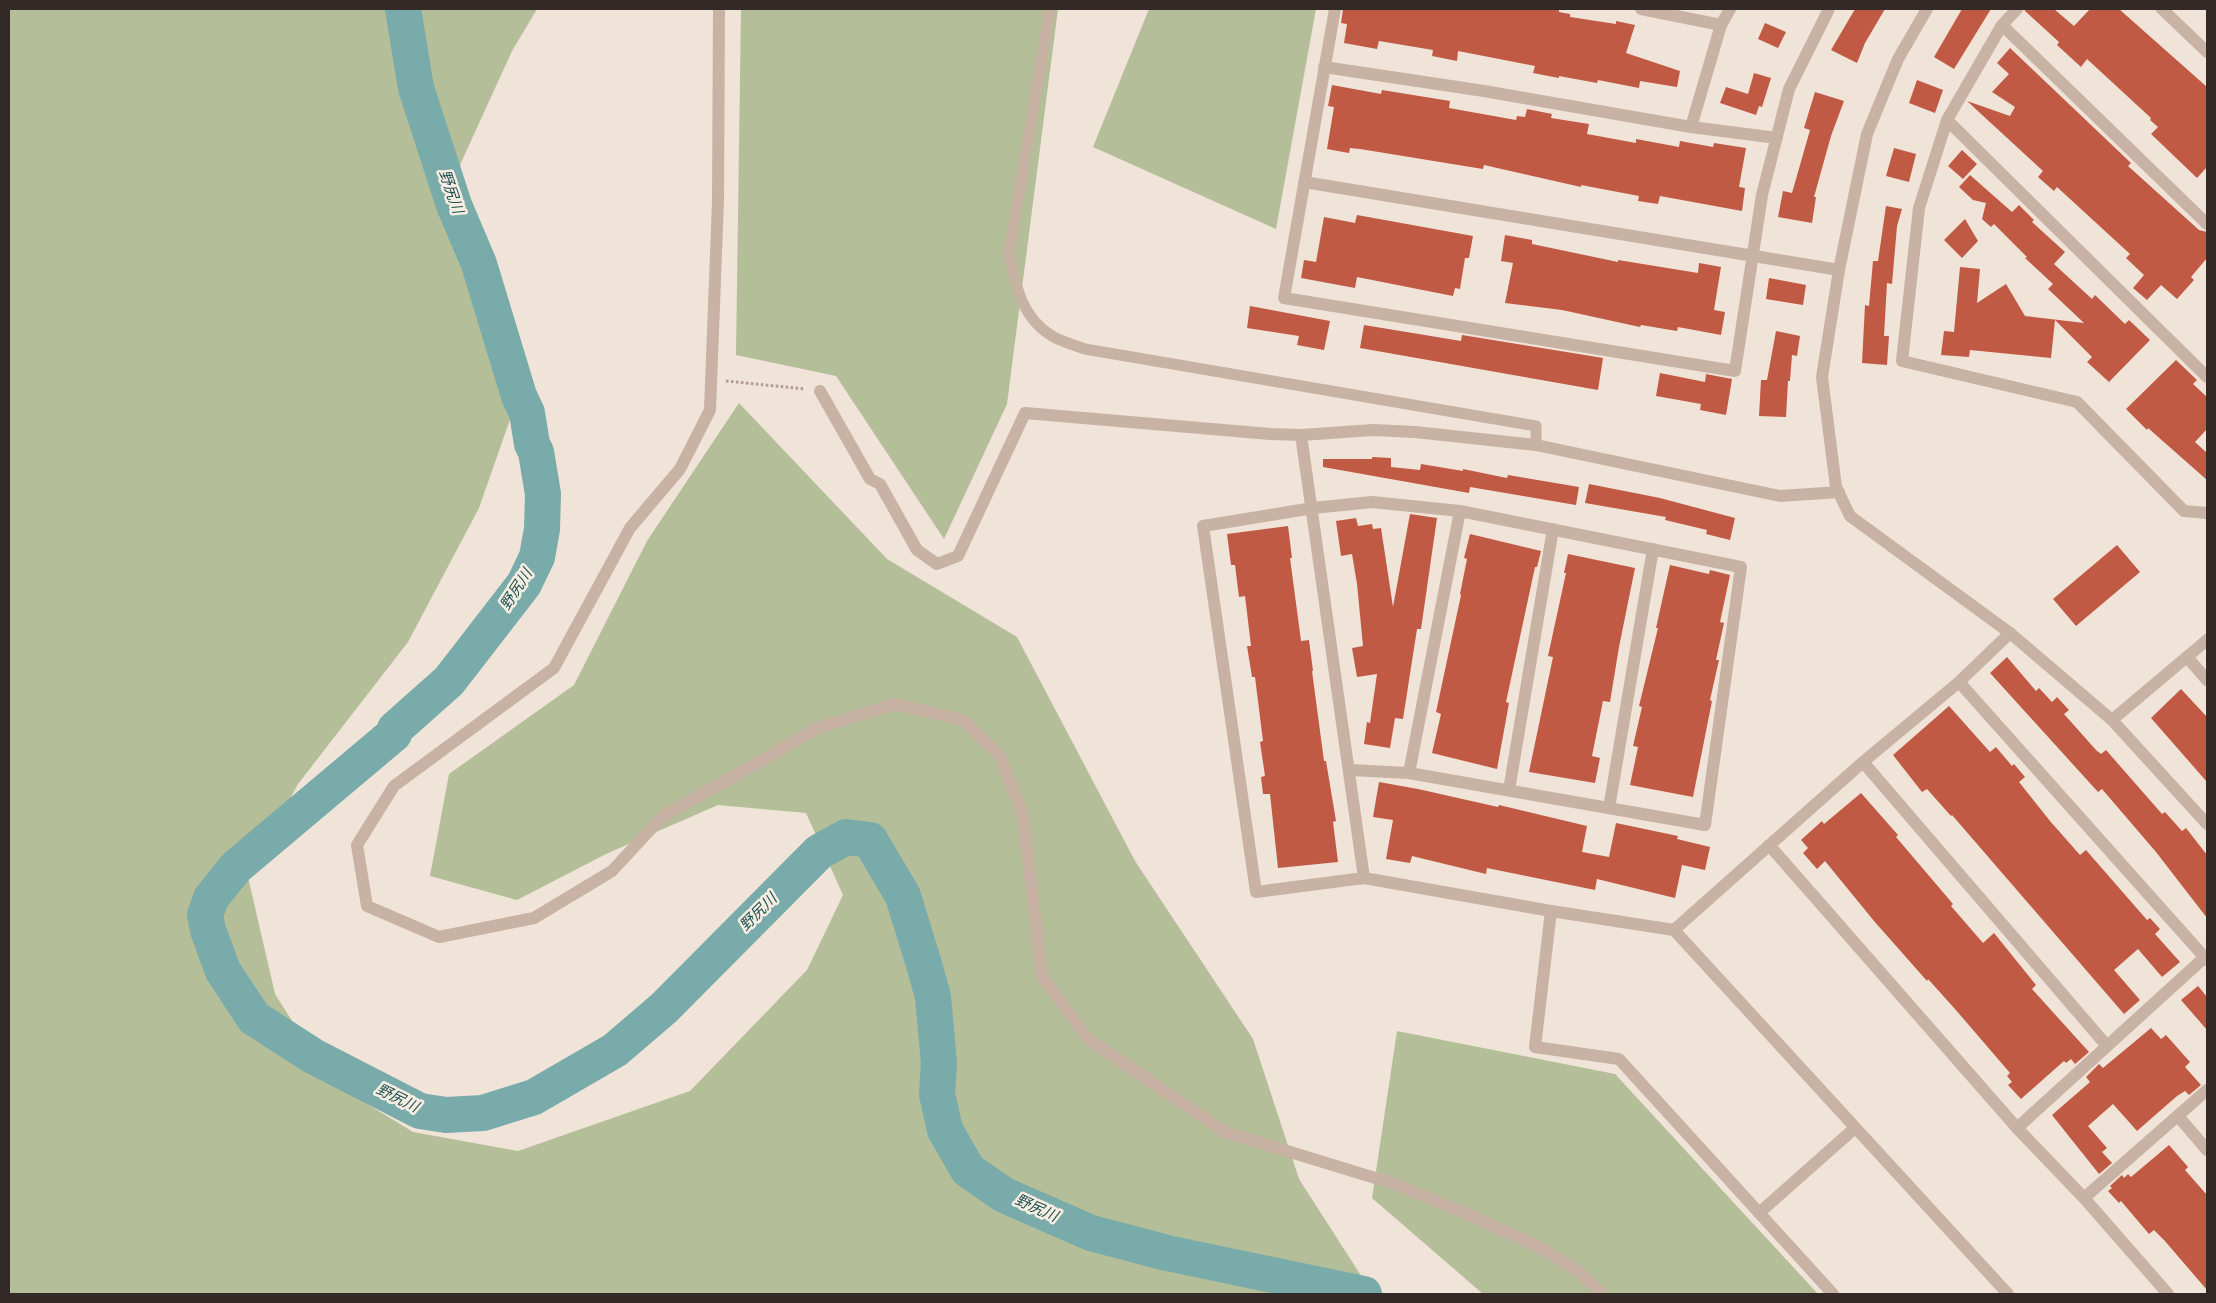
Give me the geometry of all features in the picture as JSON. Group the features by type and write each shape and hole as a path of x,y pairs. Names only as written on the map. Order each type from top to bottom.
{"street":[{"path":"719,9 718,201 710,410 680,469 630,528 554,668 394,786 357,845 367,906 439,937 534,918 612,871 662,817 818,728 895,704 963,720 999,755 1023,815 1042,976 1088,1039 1224,1132 1398,1185 1483,1221 1541,1248 1578,1271 1602,1294"},
{"path":"1334,9 1284,298 1735,371 1762,196 1790,88 1828,9"},
{"path":"1641,9 1721,25"},
{"path":"1691,127 1721,25 1730,9"},
{"path":"1927,9 1898,59 1867,134 1839,270 1822,377 1836,487 1850,516 2010,633 2112,720 2207,824"},
{"path":"2017,9 2002,25 1947,120 1919,208 1902,361 2078,402 2184,511 2207,513"},
{"path":"2162,9 2207,52"},
{"path":"2002,25 2207,224"},
{"path":"1324,67 1484,91 1691,127 1777,138"},
{"path":"1947,120 2207,377"},
{"path":"1304,182 1839,270"},
{"path":"820,391 870,479 880,484 917,550 937,564 958,556 1025,413 1270,434 1300,435 1374,430 1415,432 1536,445 1780,496 1839,492"},
{"path":"1300,435 1350,770 1364,878"},
{"path":"1350,770 1409,773 1705,825 1741,567 1460,511 1372,502 1312,508 1203,526 1256,892 1364,878 1551,911 1674,930 2008,1294"},
{"path":"1409,773 1460,511"},
{"path":"1509,790 1553,529"},
{"path":"1609,808 1653,549"},
{"path":"1674,930 1863,762 1959,682 2010,633"},
{"path":"2112,720 2207,640"},
{"path":"2187,657 2207,680"},
{"path":"1959,682 2206,959 2017,1128"},
{"path":"1863,762 2107,1046"},
{"path":"1769,846 2017,1128 2084,1198 2168,1294"},
{"path":"1551,911 1535,1047 1619,1059 1833,1294"},
{"path":"2084,1198 2207,1090"},
{"path":"2178,1116 2207,1150"},
{"path":"1759,1213 1855,1128"}],"lane":[{"path":"1050,9 1009,253 1017,292 1028,315 1052,336 1085,348 1536,426 1536,445"}],"path":[{"path":"711,379 820,391"}],"green space":[{"path":"9,9 537,9 512,51 460,165 460,243 520,391 479,508 408,642 298,784 248,877 275,994 330,1081 413,1132 518,1151 690,1091 807,970 843,895 806,813 718,805 608,853 517,900 430,876 449,774 574,685 647,541 739,403 887,559 1017,637 1135,861 1253,1039 1299,1179 1360,1274 1379,1294 9,1294"},
{"path":"741,9 1058,9 1007,404 944,539 836,376 736,355"},
{"path":"1149,9 1316,9 1276,229 1093,147"},
{"path":"1397,1031 1615,1074 1818,1294 1483,1294 1372,1198"}],"building":[{"path":"1343,9 1559,9 1559,12 1570,14 1570,17 1616,24 1616,21 1635,25 1626,53 1680,71 1677,87 1640,81 1639,88 1598,80 1597,83 1559,76 1559,78 1533,73 1535,66 1458,51 1457,61 1432,56 1433,50 1379,41 1377,49 1344,43 1347,24 1341,23"},
{"path":"1855,9 1885,9 1865,43 1857,63 1831,50"},
{"path":"1962,9 1991,9 1954,69 1934,57"},
{"path":"2025,9 2054,9 2074,26 2090,9 2119,9 2207,87 2207,167 2197,178 2151,134 2158,127 2150,120 2151,118 2087,59 2081,67 2057,45 2059,42"},
{"path":"1765,23 1786,32 1778,48 1758,39"},
{"path":"2010,48 2131,163 2128,166 2199,230 2207,232 2207,258 2191,277 2194,280 2177,299 2161,285 2147,300 2133,288 2144,275 2126,258 2130,254 2057,187 2054,191 2038,177 2043,171 1967,101 2010,116 2015,107 1992,92 2009,74 1997,63"},
{"path":"1754,73 1771,78 1762,107 1759,106 1756,115 1720,103 1726,87 1748,94"},
{"path":"1917,80 1943,90 1935,113 1909,103"},
{"path":"1332,85 1381,94 1382,90 1450,101 1449,108 1516,120 1517,116 1525,117 1527,109 1552,114 1551,118 1589,124 1587,134 1636,143 1636,139 1679,147 1680,141 1713,147 1714,143 1746,148 1739,187 1745,188 1742,211 1660,196 1658,204 1638,201 1639,196 1581,185 1581,187 1484,165 1483,169 1360,149 1350,148 1349,153 1327,149 1334,107 1328,106"},
{"path":"1815,92 1844,101 1831,136 1814,197 1816,197 1812,223 1778,217 1783,191 1792,193 1810,130 1804,128"},
{"path":"1894,148 1916,154 1909,182 1886,176"},
{"path":"1962,150 1977,164 1963,179 1948,166"},
{"path":"1970,175 2012,212 2019,205 2034,220 2032,222 2065,252 2054,264 2092,299 2095,295 2125,324 2129,320 2150,340 2109,382 2087,362 2092,357 2055,320 2051,358 1970,350 1969,357 1941,355 1944,331 1954,332 1960,267 1980,269 1977,303 2006,284 2025,316 2084,323 2048,289 2053,284 2025,258 2027,257 1994,224 1991,227 1982,219 1986,203 1973,200 1959,187"},
{"path":"1886,206 1902,209 1897,226 1892,284 1887,283 1884,336 1889,336 1887,365 1862,363 1865,305 1869,306 1873,261 1878,261"},
{"path":"1357,215 1473,236 1469,258 1465,258 1460,289 1455,288 1453,296 1357,277 1355,288 1301,278 1304,260 1316,262 1324,217 1355,223"},
{"path":"1965,219 1978,241 1962,258 1944,240"},
{"path":"1505,235 1532,240 1532,244 1618,262 1618,260 1698,273 1699,263 1721,267 1714,310 1725,312 1721,335 1678,327 1677,331 1641,325 1640,327 1562,310 1505,303 1513,263 1501,261"},
{"path":"1769,278 1806,285 1803,305 1766,299"},
{"path":"1250,306 1330,321 1324,350 1297,345 1299,336 1247,328"},
{"path":"1364,325 1461,341 1462,335 1603,358 1598,390 1360,348"},
{"path":"1776,331 1800,336 1797,356 1792,355 1786,417 1759,416 1761,380 1767,380"},
{"path":"2176,360 2197,380 2193,384 2207,397 2207,429 2195,442 2207,453 2207,480 2148,428 2147,430 2126,409"},
{"path":"1660,373 1705,382 1706,374 1732,379 1726,415 1700,410 1701,404 1656,396"},
{"path":"1372,457 1391,458 1391,467 1420,470 1421,464 1463,471 1463,469 1507,478 1508,475 1579,487 1576,505 1470,487 1469,493 1323,467 1323,459 1372,459"},
{"path":"1589,484 1660,498 1735,518 1730,540 1706,534 1707,530 1665,520 1666,517 1585,503"},
{"path":"1410,514 1437,518 1421,629 1417,629 1403,719 1395,718 1390,748 1364,744 1367,722 1370,723 1377,674 1357,677 1352,648 1363,646 1357,584 1352,554 1341,556 1336,521 1356,518 1358,526 1372,524 1373,529 1381,528 1393,607"},
{"path":"1288,526 1292,558 1290,558 1301,641 1309,640 1324,761 1326,761 1336,821 1333,822 1338,862 1278,868 1270,794 1263,794 1261,777 1265,776 1260,742 1263,741 1255,677 1252,677 1247,646 1251,646 1245,596 1239,597 1235,565 1231,565 1227,534"},
{"path":"1470,534 1541,551 1537,567 1535,567 1506,702 1509,703 1497,769 1432,753 1441,714 1436,712 1461,595 1467,559 1464,558"},
{"path":"2117,545 2140,572 2076,626 2053,599"},
{"path":"1568,554 1635,568 1610,702 1603,701 1592,756 1600,758 1595,783 1529,772 1553,657 1548,656 1566,573 1564,573"},
{"path":"1670,565 1709,574 1710,570 1730,575 1720,622 1724,623 1716,660 1719,660 1693,797 1630,785 1638,747 1633,746 1642,707 1639,706 1658,628 1656,628"},
{"path":"2007,657 2036,691 2039,688 2052,702 2057,697 2069,710 2064,714 2096,750 2101,754 2106,750 2162,814 2165,812 2182,831 2186,828 2207,855 2207,918 2156,852 2102,789 2098,792 1990,673"},
{"path":"2181,689 2207,717 2207,782 2151,718"},
{"path":"1949,706 1990,752 1996,747 2012,766 2014,764 2025,777 2019,782 2050,821 2080,855 2086,850 2147,920 2150,918 2160,929 2155,934 2180,962 2162,977 2138,949 2114,970 2140,1000 2124,1014 1952,815 1927,789 1922,792 1893,755"},
{"path":"1379,782 1498,807 1499,805 1587,826 1582,852 1609,857 1616,823 1678,836 1677,839 1710,847 1705,870 1682,865 1675,898 1597,879 1595,890 1487,868 1486,874 1412,856 1410,863 1386,859 1393,820 1373,817"},
{"path":"1861,793 1898,835 1896,837 1953,904 1951,906 1983,943 1994,933 2036,985 2032,989 2089,1052 2075,1064 2071,1059 2066,1063 2064,1061 2021,1099 2008,1085 2012,1082 2007,1076 2010,1073 1955,1009 1928,979 1927,981 1874,921 1825,861 1817,869 1803,853 1808,848 1801,840 1822,821 1824,824"},
{"path":"2198,986 2207,997 2207,1030 2181,1000"},
{"path":"2151,1028 2161,1039 2166,1035 2190,1062 2185,1067 2201,1085 2189,1095 2185,1091 2177,1096 2137,1131 2113,1104 2088,1126 2107,1148 2102,1152 2112,1163 2099,1174 2052,1115 2090,1082 2086,1077 2099,1064 2103,1068"},
{"path":"2169,1145 2188,1167 2185,1170 2207,1195 2207,1290 2154,1230 2149,1234 2121,1201 2119,1203 2108,1191 2112,1188 2110,1186 2122,1175 2124,1178 2128,1174 2131,1177"}],"waterway":[{"name":"野尻川","path":"403,9 416,88 454,205 479,264 519,396 527,413 543,494 542,529 537,557 524,584 449,681 395,729 394,734 236,867 211,898 205,915 208,930 223,971 254,1018 313,1056 420,1111 446,1115 483,1113 534,1097 615,1050 664,1008 819,852 846,837 870,840 903,896 925,968 933,997 939,1063 937,1094 945,1130 968,1170 1004,1195 1091,1233 1167,1253 1364,1294"}]}
